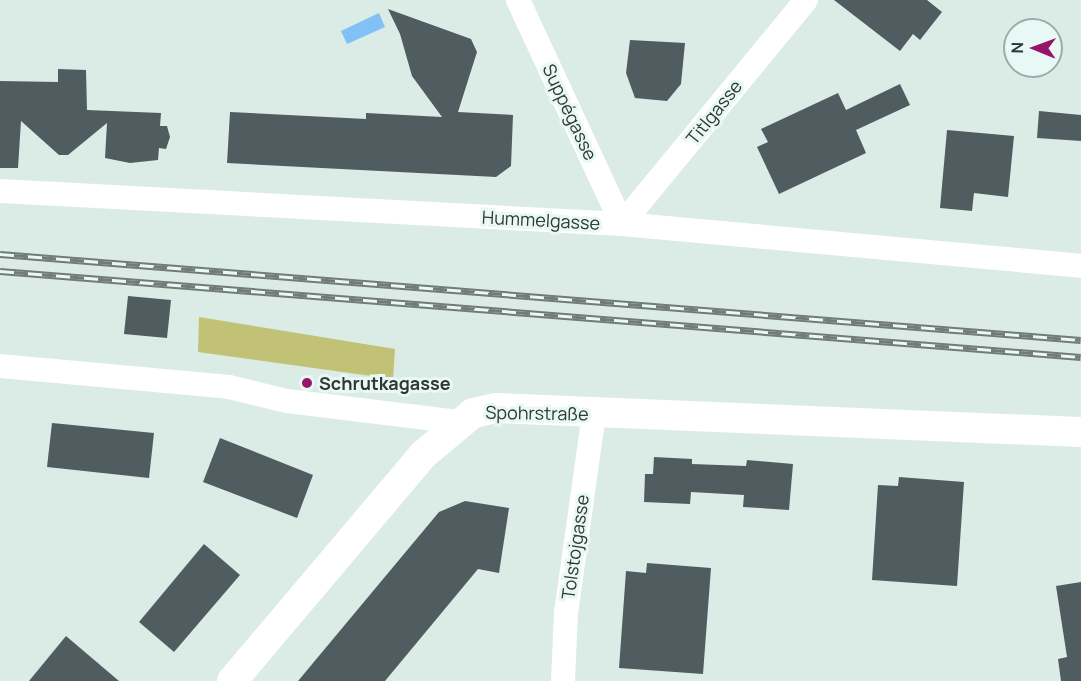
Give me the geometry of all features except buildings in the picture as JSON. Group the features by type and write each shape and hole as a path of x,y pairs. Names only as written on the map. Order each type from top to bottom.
{"street":[{"name":"Suppégasse","path":"518,0 622,224"},
{"name":"Titlgasse","path":"622,224 806,0"},
{"name":"Hummelgasse","path":"0,191 622,224 1081,266"},
{"name":"Spohrstraße","path":"0,366 229,387 287,401 458,422 473,413 496,408 594,414 1081,432"},
{"name":"Tolstojgasse","path":"563,681 566,613 594,414"},
{"path":"232,681 424,454 458,422"}],"shaded area":[{"path":"199,317 395,349 393,379 198,352"}],"water":[{"path":"379,13 385,27 347,44 341,31"}],"railway":[{"path":"0,254 1081,340"},
{"path":"0,271 1081,357"}],"place":[{"name":"Schrutkagasse","path":"307,383"}]}
